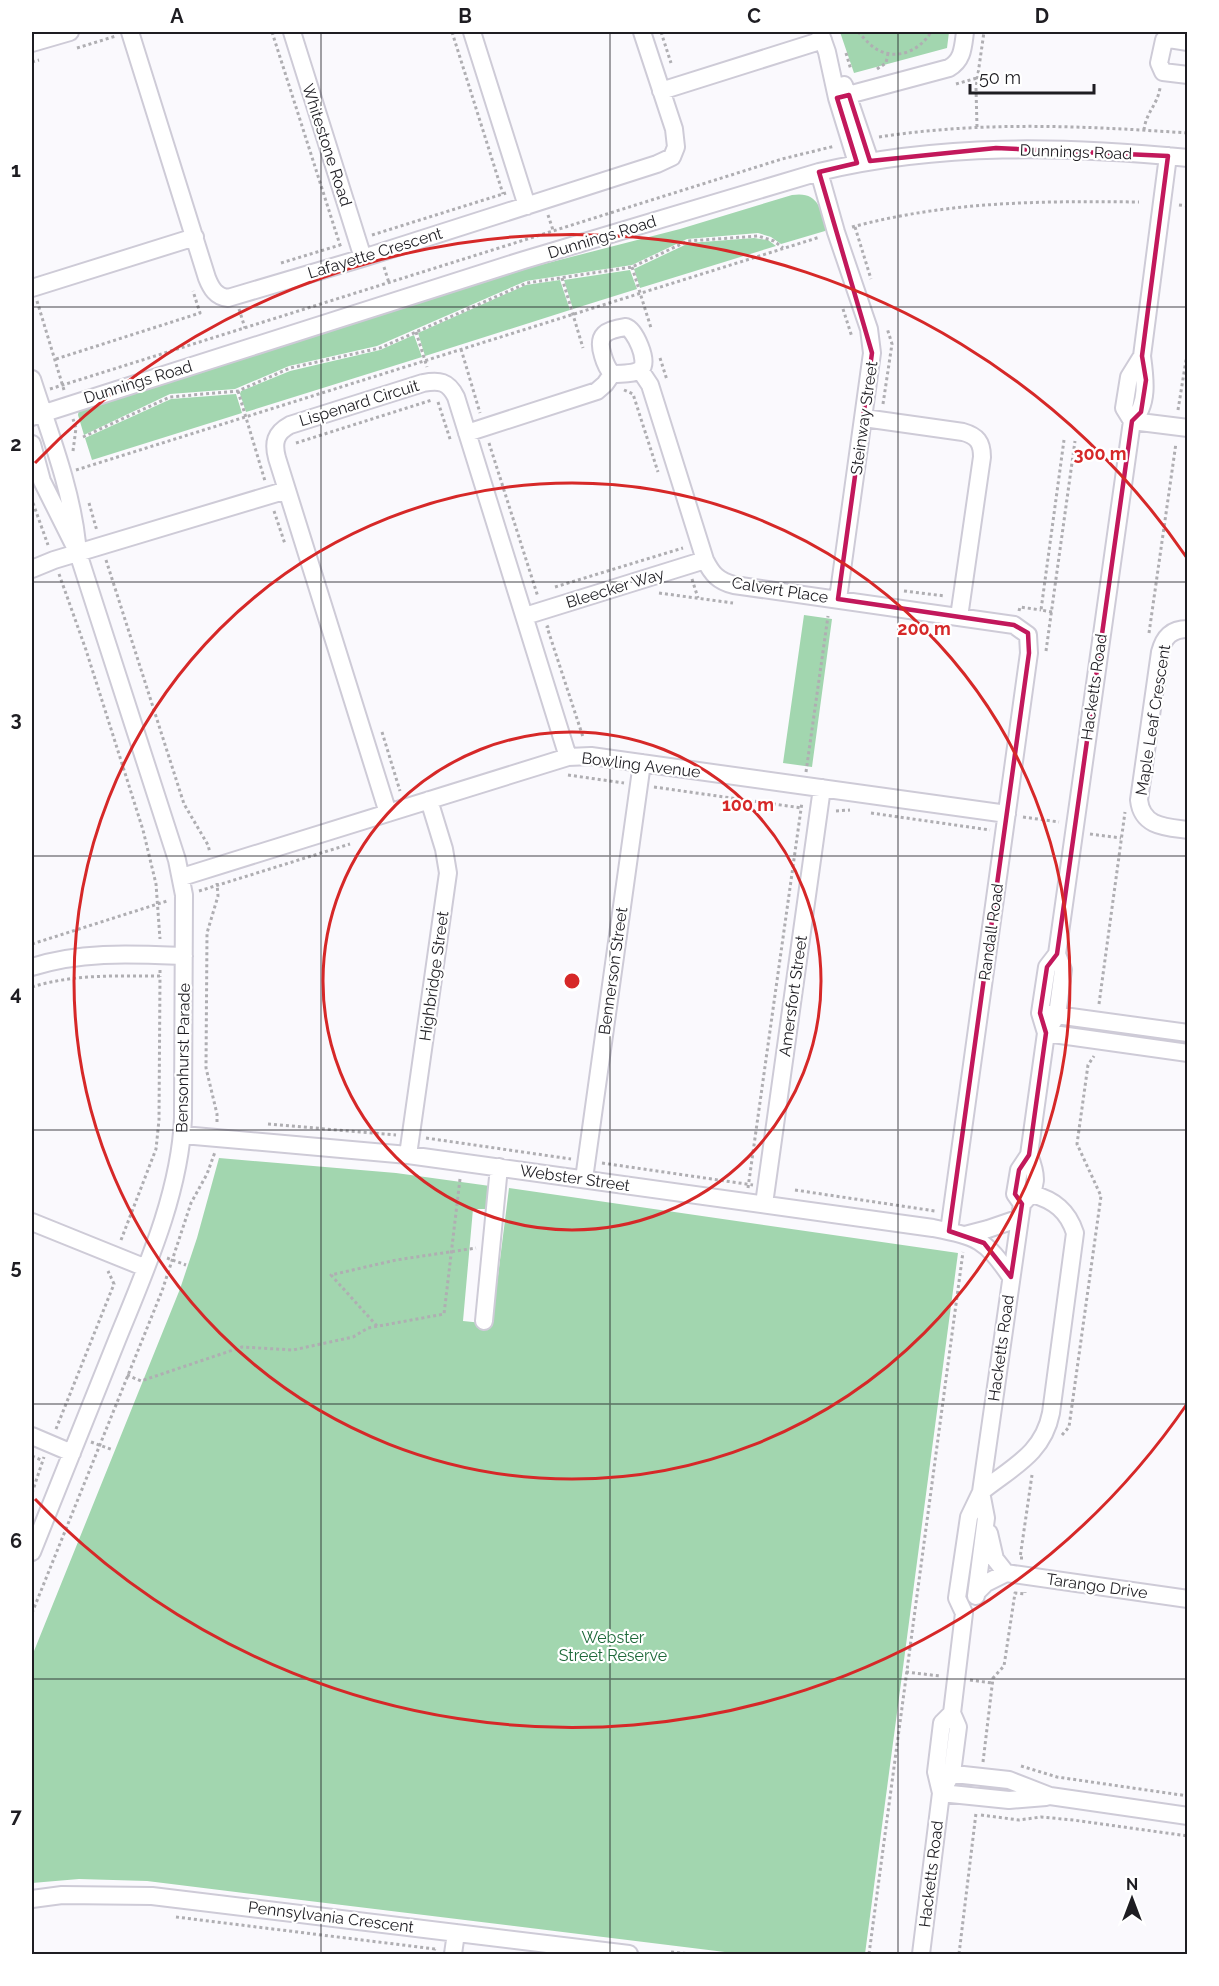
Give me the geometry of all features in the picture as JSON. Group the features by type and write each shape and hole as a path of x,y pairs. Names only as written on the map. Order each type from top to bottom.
{"street":[{"path":"32,44 70,32"},
{"name":"Whitestone Road","path":"291,32 363,258"},
{"path":"472,32 527,206"},
{"name":"Lafayette Crescent","path":"125,33 210,286 213,291 224,298 235,297 363,258 657,164 672,157 676,139 642,32"},
{"path":"843,97 955,64 962,55 965,32"},
{"path":"1180,38 1164,40 1161,45 1159,63 1163,72 1188,75"},
{"path":"661,91 823,41 864,162"},
{"name":"Dunnings Road","path":"37,414 524,260 819,172 864,162 925,153 996,148 1090,151 1188,158"},
{"name":"Hacketts Road","path":"1046,1033 1040,1013 1047,967 1057,954 1132,421 1125,408 1129,377 1142,356 1168,156"},
{"name":"Steinway Street","path":"819,172 872,341 864,418 829,598"},
{"path":"32,288 195,237"},
{"name":"Calvert Place","path":"612,374 605,365 600,339 604,333 626,327 634,333 644,360 640,370 650,385 705,560 711,572 725,583 1014,625 1027,633"},
{"path":"467,433 591,393 605,384 612,374 640,370"},
{"name":"Bensonhurst Parade","path":"32,379 37,414 70,472 78,552"},
{"name":"Lispenard Circuit","path":"388,813 274,449 276,436 280,430 290,425 389,394 437,381 447,384 456,397 568,757"},
{"path":"864,418 963,432 977,438 981,444 982,457 959,617"},
{"path":"1132,421 1182,427"},
{"name":"Bensonhurst Parade","path":"32,444 42,481 78,552 182,877 184,895 183,1135 165,1209 146,1268 32,1552"},
{"path":"32,569 78,552 287,490"},
{"name":"Bleecker Way","path":"525,616 705,560"},
{"name":"Maple Leaf Crescent","path":"1188,629 1178,629 1168,634 1160,652 1139,800 1144,815 1151,823 1188,830"},
{"name":"Randall Road","path":"949,1231 1030,645 1027,633"},
{"name":"Bowling Avenue","path":"182,877 568,757 591,756 1007,814"},
{"name":"Bennerson Street","path":"584,1179 642,763"},
{"name":"Amersfort Street","path":"764,1204 822,788"},
{"name":"Highbridge Street","path":"408,1155 448,873 444,849 429,800"},
{"name":"Hacketts Road","path":"921,1954 944,1772 958,1727 952,1713 964,1613 957,1598 969,1517 981,1492 1011,1277 1025,1205 1015,1194 1018,1170 1029,1155 1046,1033 1057,1015 1064,970 1057,954"},
{"path":"32,967 83,956 184,956"},
{"path":"1040,1013 1188,1033"},
{"path":"1046,1033 1188,1053"},
{"name":"Webster Street","path":"183,1135 408,1155 949,1231 984,1243 996,1254 1011,1277"},
{"path":"484,1321 499,1167"},
{"path":"981,1492 1028,1456 1041,1442 1048,1429 1051,1413 1075,1233 1062,1208 1049,1198 1025,1205"},
{"name":"Webster Street","path":"949,1231 988,1229 1025,1205"},
{"path":"32,1222 146,1268"},
{"path":"32,1437 72,1453"},
{"name":"Hacketts Road","path":"964,1613 975,1602 977,1592 986,1518 981,1492"},
{"path":"977,1592 986,1583 1006,1573 995,1559 986,1518"},
{"name":"Tarango Drive","path":"1006,1573 1188,1599"},
{"path":"944,1772 1009,1780 1050,1796 1188,1816"},
{"path":"941,1793 1009,1800 1050,1796"},
{"name":"Pennsylvania Crescent","path":"32,1899 62,1895 152,1896 629,1954"},
{"path":"453,1954 456,1933"}],"path":[{"path":"452,32 503,194"},
{"path":"661,32 678,85"},
{"path":"858,32 873,47 888,53 901,53 917,48 930,32"},
{"path":"977,127 976,88 984,32"},
{"path":"76,48 125,33"},
{"path":"842,43 853,75"},
{"path":"869,71 886,63 888,53"},
{"path":"32,62 42,59"},
{"path":"1144,130 1147,114 1156,102 1163,72"},
{"path":"70,472 572,313 855,227 928,212 990,204 1060,201 1139,202"},
{"path":"1179,204 1188,206"},
{"path":"855,227 872,280"},
{"path":"83,437 170,397 238,391 290,368 380,348 527,283 632,267 688,241 758,236 768,238 783,248"},
{"path":"632,267 654,337"},
{"path":"561,278 586,358"},
{"path":"32,288 76,428 74,456"},
{"path":"56,359 200,313 193,291"},
{"path":"841,303 855,347"},
{"path":"881,420 892,344 885,323"},
{"path":"416,332 425,359"},
{"path":"657,348 668,381"},
{"path":"1148,640 1176,444 1182,427 1188,348"},
{"path":"462,349 484,427 583,737"},
{"path":"624,390 633,394 662,482"},
{"path":"238,391 245,416"},
{"path":"291,444 437,398"},
{"path":"1052,612 1041,610 1064,440"},
{"path":"70,472 76,462"},
{"path":"70,472 81,480"},
{"path":"32,498 86,650 143,830 153,870 158,904 160,956 160,976 91,977 46,982 32,987"},
{"path":"88,502 184,804 208,845"},
{"path":"548,590 683,548 698,598"},
{"path":"904,591 962,599"},
{"path":"658,592 742,604"},
{"path":"746,1202 828,616 819,615 829,598"},
{"path":"547,627 558,624"},
{"path":"568,775 801,808 858,812"},
{"path":"1108,1022 1110,1006 1098,1004 1126,803"},
{"path":"870,813 1005,832"},
{"path":"32,944 360,841"},
{"path":"218,896 207,933 207,1068 218,1114"},
{"path":"1061,1435 1069,1427 1101,1196 1077,1144 1088,1065 1093,1055 1103,1057 1105,1041"},
{"path":"264,1124 411,1136 766,1187"},
{"path":"32,1613 173,1261 191,1203 215,1155"},
{"path":"127,1375 141,1381 242,1347 292,1350 353,1337 363,1330 377,1326 444,1314 460,1179"},
{"path":"795,1190 935,1210 949,1231"},
{"path":"377,1326 331,1275 396,1260 470,1247 492,1249"},
{"path":"32,1456 43,1460"},
{"path":"980,1777 993,1678 1004,1666 1015,1593 1025,1594 1030,1560 1020,1558 1033,1468"},
{"path":"983,1760 993,1761"},
{"path":"1019,1765 1057,1777 1188,1796"},
{"path":"958,1954 978,1797"},
{"path":"976,1815 1019,1820 1041,1817 1073,1820 1188,1836"},
{"path":"170,1917 435,1949 438,1930"},
{"path":"671,1952 690,1954"},
{"path":"471,1954 478,1954"}],"highlighted area":[{"path":"849,95 870,161 996,148 1168,156 1142,356 1146,380 1141,412 1132,421 1057,954 1047,967 1040,1013 1046,1033 1029,1155 1019,1170 1015,1194 1022,1204 1011,1277 984,1243 949,1231 1029,653 1028,633 1014,625 838,599 872,353 819,172 857,163 837,98"}],"green space":[{"path":"840,32 949,32 947,48 854,73"},
{"path":"801,194 817,202 827,228 825,231 781,244 771,237 758,233 687,239 632,265 526,281 377,346 289,366 235,389 170,394 84,435 78,415 79,409 536,266 680,229"},
{"path":"754,238 768,240 776,246 640,288 634,269 689,243"},
{"path":"630,270 637,289 573,309 564,280"},
{"path":"560,280 570,310 425,356 418,333 526,285"},
{"path":"414,335 422,357 246,412 241,391 290,371 380,350"},
{"path":"236,394 242,413 92,460 85,438 171,399"},
{"path":"804,615 832,619 812,767 783,763"},
{"name":"Webster Street Reserve","path":"219,1158 396,1173 490,1186 487,1209 473,1209 463,1321 492,1324 509,1188 958,1253 865,1954 741,1954 147,1881 79,1879 32,1883 32,1656 180,1289"}]}
